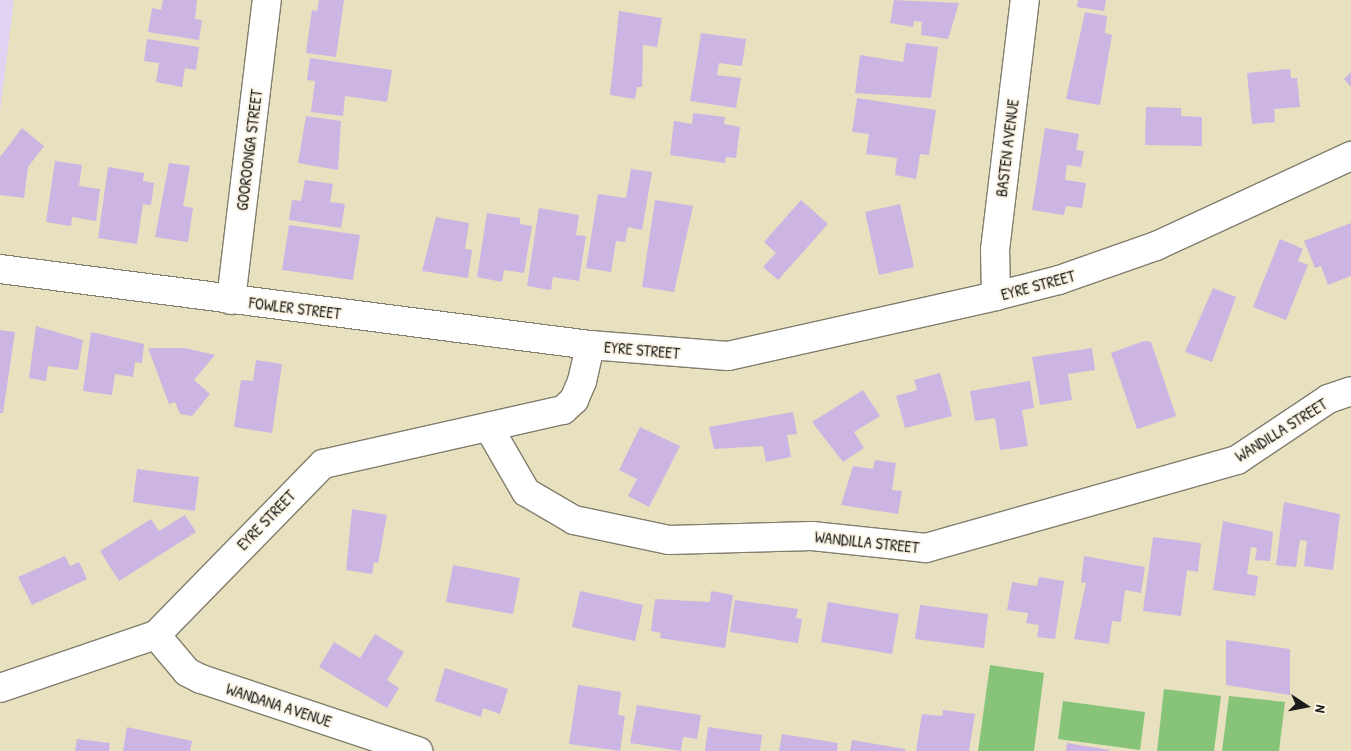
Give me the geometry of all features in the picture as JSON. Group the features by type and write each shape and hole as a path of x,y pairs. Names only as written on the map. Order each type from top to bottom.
{"street":[{"name":"GOOROONGA STREET","path":"231,300 267,0"},
{"name":"BASTEN AVENUE","path":"996,296 995,250 1025,0"},
{"name":"EYRE STREET","path":"0,688 156,635 323,464 563,410 574,400 582,382 590,345 728,356 996,296 1059,280 1156,246 1351,156"},
{"name":"FOWLER STREET","path":"0,269 590,345"},
{"name":"WANDILLA STREET","path":"489,428 526,492 574,520 669,540 812,536 926,548 1237,460 1328,399 1351,391"},
{"name":"WANDANA AVENUE","path":"156,635 182,666 201,679 418,751"}],"shaded area":[{"path":"0,0 14,0 0,111"}],"green space":[{"path":"990,665 1044,673 1034,751 978,751"},
{"path":"1164,689 1221,696 1214,751 1157,751"},
{"path":"1229,696 1285,702 1279,751 1222,751"},
{"path":"1063,701 1145,712 1140,750 1058,739"}],"building":[{"path":"163,0 197,0 195,19 202,20 199,40 148,32 152,8 161,10"},
{"path":"319,0 344,0 336,57 306,53 312,10 317,11"},
{"path":"894,0 959,3 948,39 921,35 922,22 914,21 913,27 890,23"},
{"path":"1078,0 1106,0 1104,11 1077,7"},
{"path":"619,11 662,18 657,47 643,45 642,87 637,87 635,99 610,95"},
{"path":"1085,12 1107,16 1105,33 1112,35 1100,105 1066,99"},
{"path":"701,33 746,39 742,66 719,63 717,75 741,78 736,108 690,101"},
{"path":"147,39 199,47 196,70 185,68 182,87 156,82 159,63 144,61"},
{"path":"906,43 938,47 931,98 855,93 860,55 903,62"},
{"path":"310,58 392,70 387,102 345,96 343,116 311,112 315,81 307,80"},
{"path":"1290,69 1291,78 1297,78 1300,107 1274,109 1275,122 1252,124 1247,73"},
{"path":"1351,72 1351,87 1344,79"},
{"path":"857,98 936,110 929,155 920,154 916,179 895,175 897,158 866,154 869,134 852,132"},
{"path":"1146,107 1181,108 1181,116 1202,117 1202,146 1145,145"},
{"path":"693,113 725,117 724,124 740,127 736,158 726,157 725,163 670,155 674,121 692,124"},
{"path":"306,116 341,121 338,170 298,163"},
{"path":"22,128 44,146 28,167 24,198 0,195 0,157"},
{"path":"1045,128 1079,134 1076,150 1084,151 1081,167 1067,165 1065,180 1086,183 1082,208 1066,206 1064,215 1032,210"},
{"path":"55,161 82,165 79,186 100,189 96,221 72,217 71,226 46,222"},
{"path":"169,163 190,166 183,206 193,208 188,242 155,237"},
{"path":"108,167 144,173 143,181 154,183 151,205 143,204 137,244 98,238"},
{"path":"631,169 652,172 642,230 628,227 625,242 616,241 611,272 586,268 598,194 626,198"},
{"path":"305,180 333,184 330,202 345,204 341,228 289,220 292,200 301,201"},
{"path":"655,200 693,206 674,292 642,287"},
{"path":"801,200 828,224 778,280 763,267 776,253 764,242"},
{"path":"900,204 914,267 879,275 865,212"},
{"path":"539,208 579,215 576,235 586,236 579,281 553,277 551,290 527,286"},
{"path":"487,213 520,218 520,224 532,226 524,273 504,270 502,282 477,277"},
{"path":"436,217 469,223 465,249 472,250 468,278 422,271"},
{"path":"1351,223 1351,276 1328,285 1321,266 1315,268 1304,241"},
{"path":"289,225 360,235 353,280 282,270"},
{"path":"1280,239 1303,249 1298,261 1308,265 1286,320 1253,307"},
{"path":"1213,288 1236,297 1212,362 1185,352"},
{"path":"36,326 83,340 78,370 48,366 46,381 29,378"},
{"path":"0,330 15,332 3,413 0,413"},
{"path":"91,332 144,344 142,363 135,362 133,377 115,374 112,395 83,391"},
{"path":"1144,341 1151,342 1176,416 1137,429 1111,353"},
{"path":"148,348 185,348 215,355 194,380 210,394 192,416 180,414 175,402 169,404"},
{"path":"1092,348 1095,370 1068,374 1072,400 1040,405 1032,357"},
{"path":"256,360 282,364 272,433 234,427 241,380 253,381"},
{"path":"940,373 952,416 905,428 896,396 917,390 914,380"},
{"path":"1030,381 1034,408 1022,410 1028,446 1000,450 995,418 975,421 970,391"},
{"path":"863,390 880,416 854,432 864,448 843,462 812,422"},
{"path":"793,412 797,434 787,435 791,457 766,462 763,446 714,449 709,427"},
{"path":"640,427 680,446 649,507 628,496 637,479 619,470"},
{"path":"875,460 896,463 892,490 902,491 898,514 841,505 853,466 873,469"},
{"path":"137,469 199,477 195,511 133,502"},
{"path":"1284,502 1340,514 1333,570 1304,566 1307,541 1300,540 1296,567 1276,565"},
{"path":"352,509 387,515 378,563 374,562 372,574 346,570"},
{"path":"185,515 196,532 119,581 100,551 151,519 159,531"},
{"path":"1223,521 1273,532 1270,561 1255,560 1257,548 1251,547 1247,574 1258,576 1255,596 1213,590"},
{"path":"1153,537 1201,543 1198,572 1187,570 1181,616 1143,611"},
{"path":"65,556 70,566 79,562 87,579 32,605 18,577"},
{"path":"1084,556 1145,567 1141,593 1125,590 1121,622 1112,621 1109,644 1074,639 1086,583 1081,582"},
{"path":"453,565 520,578 513,614 446,602"},
{"path":"1039,577 1064,581 1055,639 1037,637 1039,625 1026,623 1028,613 1007,610 1012,582 1037,586"},
{"path":"580,591 643,605 635,641 572,627"},
{"path":"711,591 733,595 725,648 660,638 661,633 651,631 655,599 710,602"},
{"path":"735,600 798,609 796,618 802,619 798,643 730,632"},
{"path":"828,602 899,614 892,654 821,642"},
{"path":"920,605 988,614 984,648 915,639"},
{"path":"375,634 404,652 387,680 399,688 387,708 319,667 334,642 360,658"},
{"path":"1226,640 1290,649 1290,695 1226,685"},
{"path":"445,668 508,689 500,714 483,708 481,717 435,701"},
{"path":"578,685 621,692 618,715 625,716 620,751 569,744"},
{"path":"637,705 701,715 697,739 683,737 681,751 630,743"},
{"path":"943,710 975,714 969,751 916,751 922,714 942,716"},
{"path":"127,727 192,741 190,751 123,751"},
{"path":"708,727 762,735 760,751 705,751"},
{"path":"782,734 838,743 837,751 779,751"},
{"path":"77,739 110,743 109,751 75,751"},
{"path":"852,740 905,749 905,751 850,751"},
{"path":"1067,743 1110,750 1110,751 1066,751"}]}
